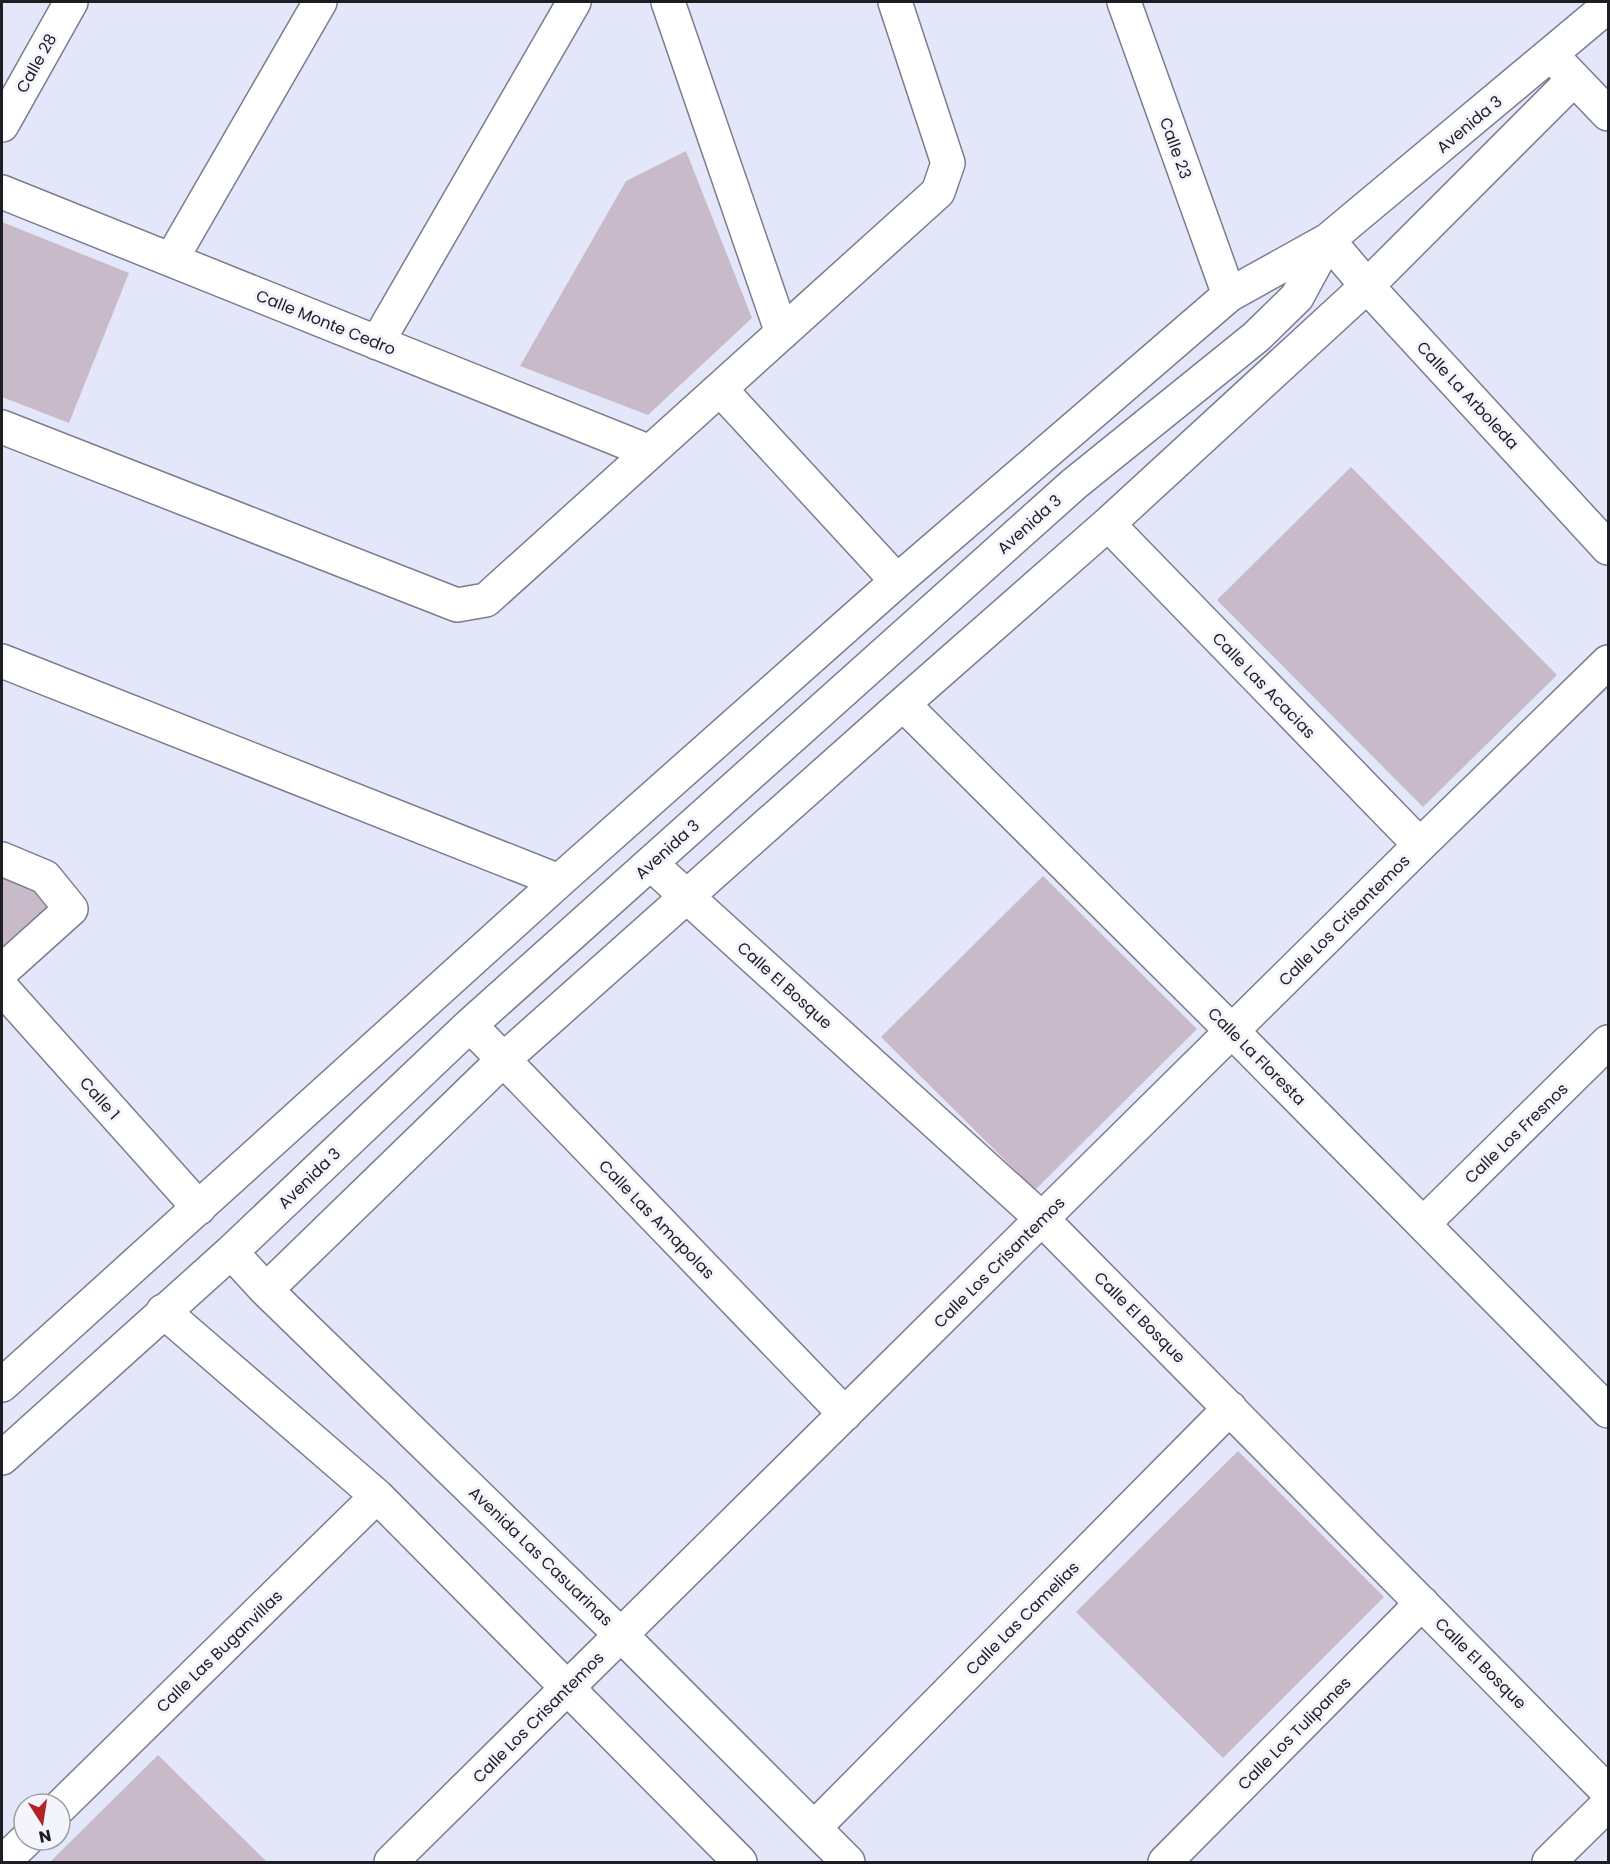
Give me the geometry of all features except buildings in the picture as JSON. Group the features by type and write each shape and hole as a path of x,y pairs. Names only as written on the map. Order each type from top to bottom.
{"street":[{"name":"Calle 28","path":"2,125 71,2"},
{"path":"171,260 320,2"},
{"path":"377,343 574,2"},
{"path":"668,2 782,333"},
{"path":"2,427 457,605 486,600 938,192 948,163 895,2"},
{"name":"Calle 23","path":"1124,2 1229,295"},
{"name":"Avenida 3","path":"2,1385 559,881 897,581 1229,295 1328,240 1551,56 1608,6"},
{"path":"1551,56 1608,114"},
{"path":"266,1290 503,1060 1108,524 1367,286 1574,79"},
{"name":"Calle Monte Cedro","path":"2,192 650,452"},
{"name":"Avenida 3","path":"2,1458 231,1252 470,1025 1074,484 1256,337 1297,297 1328,240"},
{"name":"Calle La Arboleda","path":"1328,240 1367,286 1608,548"},
{"path":"720,389 897,581"},
{"name":"Calle Las Acacias","path":"1108,524 1420,845"},
{"path":"2,661 559,881"},
{"name":"Calle Los Crisantemos","path":"391,1863 1608,662"},
{"name":"Calle La Floresta","path":"903,704 1232,1031 1608,1412"},
{"path":"2,859 45,877 71,909 2,971"},
{"name":"Calle El Bosque","path":"651,864 1042,1219 1608,1792"},
{"name":"Calle 1","path":"2,988 200,1208"},
{"name":"Calle Las Amapolas","path":"470,1025 845,1413"},
{"name":"Calle Los Fresnos","path":"1423,1224 1608,1042"},
{"name":"Avenida Las Casuarinas","path":"231,1252 266,1290 621,1635 848,1863"},
{"path":"163,1311 377,1496 741,1863"},
{"name":"Calle Las Camelias","path":"814,1828 1230,1407"},
{"name":"Calle Las Buganvillas","path":"72,1795 377,1496"},
{"name":"Calle Los Tulipanes","path":"1166,1863 1422,1603"},
{"path":"1549,1863 1608,1804"},
{"path":"3,1863 14,1852"}],"shaded area":[{"path":"686,151 752,318 648,415 520,366 626,181"},
{"path":"2,222 129,273 69,423 2,397"},
{"path":"1351,467 1557,675 1423,807 1217,600"},
{"path":"2,874 35,887 57,908 2,957"},
{"path":"1043,876 1197,1029 1035,1190 881,1037"},
{"path":"1238,1451 1384,1597 1223,1758 1076,1612"},
{"path":"158,1755 267,1862 50,1862 60,1852 72,1852 72,1840"}]}
